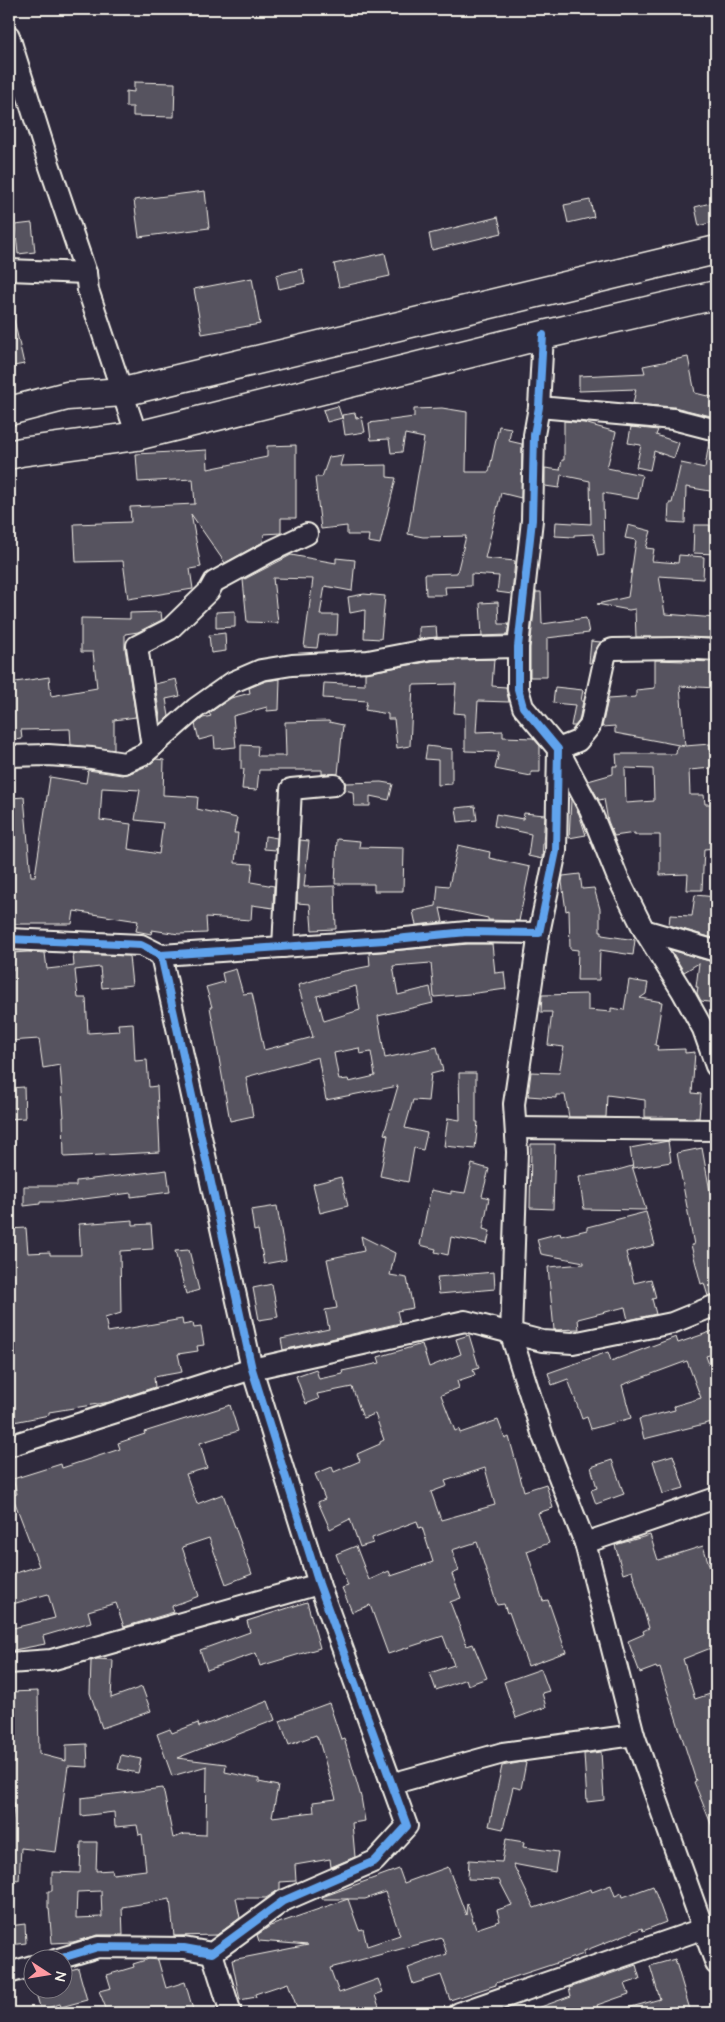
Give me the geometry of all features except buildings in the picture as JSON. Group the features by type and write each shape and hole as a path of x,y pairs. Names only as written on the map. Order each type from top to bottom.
{"highway":[{"path":"9,411 67,396 123,392 716,250"},
{"path":"9,455 137,436 543,335 716,295"}],"street":[{"path":"9,36 49,164 86,273 88,290 137,436"},
{"path":"9,270 86,273"},
{"path":"543,335 539,407 534,435 532,520 518,647 518,689 523,707 558,750 590,809 617,876 644,930 703,1029 716,1066"},
{"path":"539,407 673,420 716,430"},
{"path":"152,747 138,646 170,629 209,591 214,582 307,534"},
{"path":"9,756 48,755 92,758 124,763 144,754 196,708 218,692 233,682 261,670 292,665 368,661 431,649 518,647"},
{"path":"558,750 578,741 590,726 605,657 608,651 613,649 680,648 716,650"},
{"path":"558,750 556,851 539,933 514,1104 517,1152 511,1334 543,1436 585,1543 634,1735 705,1928 716,1964"},
{"path":"283,946 291,789 334,785"},
{"path":"644,930 716,951"},
{"path":"9,939 141,944 161,955 467,932 539,933"},
{"path":"72,1955 98,1947 184,1948 212,1954 283,1902 375,1861 407,1826 390,1784 319,1584 252,1368 161,955"},
{"path":"516,1128 716,1130"},
{"path":"9,1446 252,1368 465,1321 542,1341 573,1343 672,1323 716,1304"},
{"path":"585,1543 716,1498"},
{"path":"9,1663 52,1660 319,1584"},
{"path":"390,1784 503,1753 634,1735"},
{"path":"459,2013 705,1928"},
{"path":"212,1954 231,2013"},
{"path":"9,1973 22,1969"}],"cycle path":[{"path":"9,939 141,945 161,955 385,940 467,932 539,933 556,851 558,749 523,707 518,689 518,647 532,520 534,435 539,407 543,335"},
{"path":"72,1955 98,1947 184,1948 212,1953 283,1901 375,1861 407,1826 319,1584 252,1369 161,955"}]}
